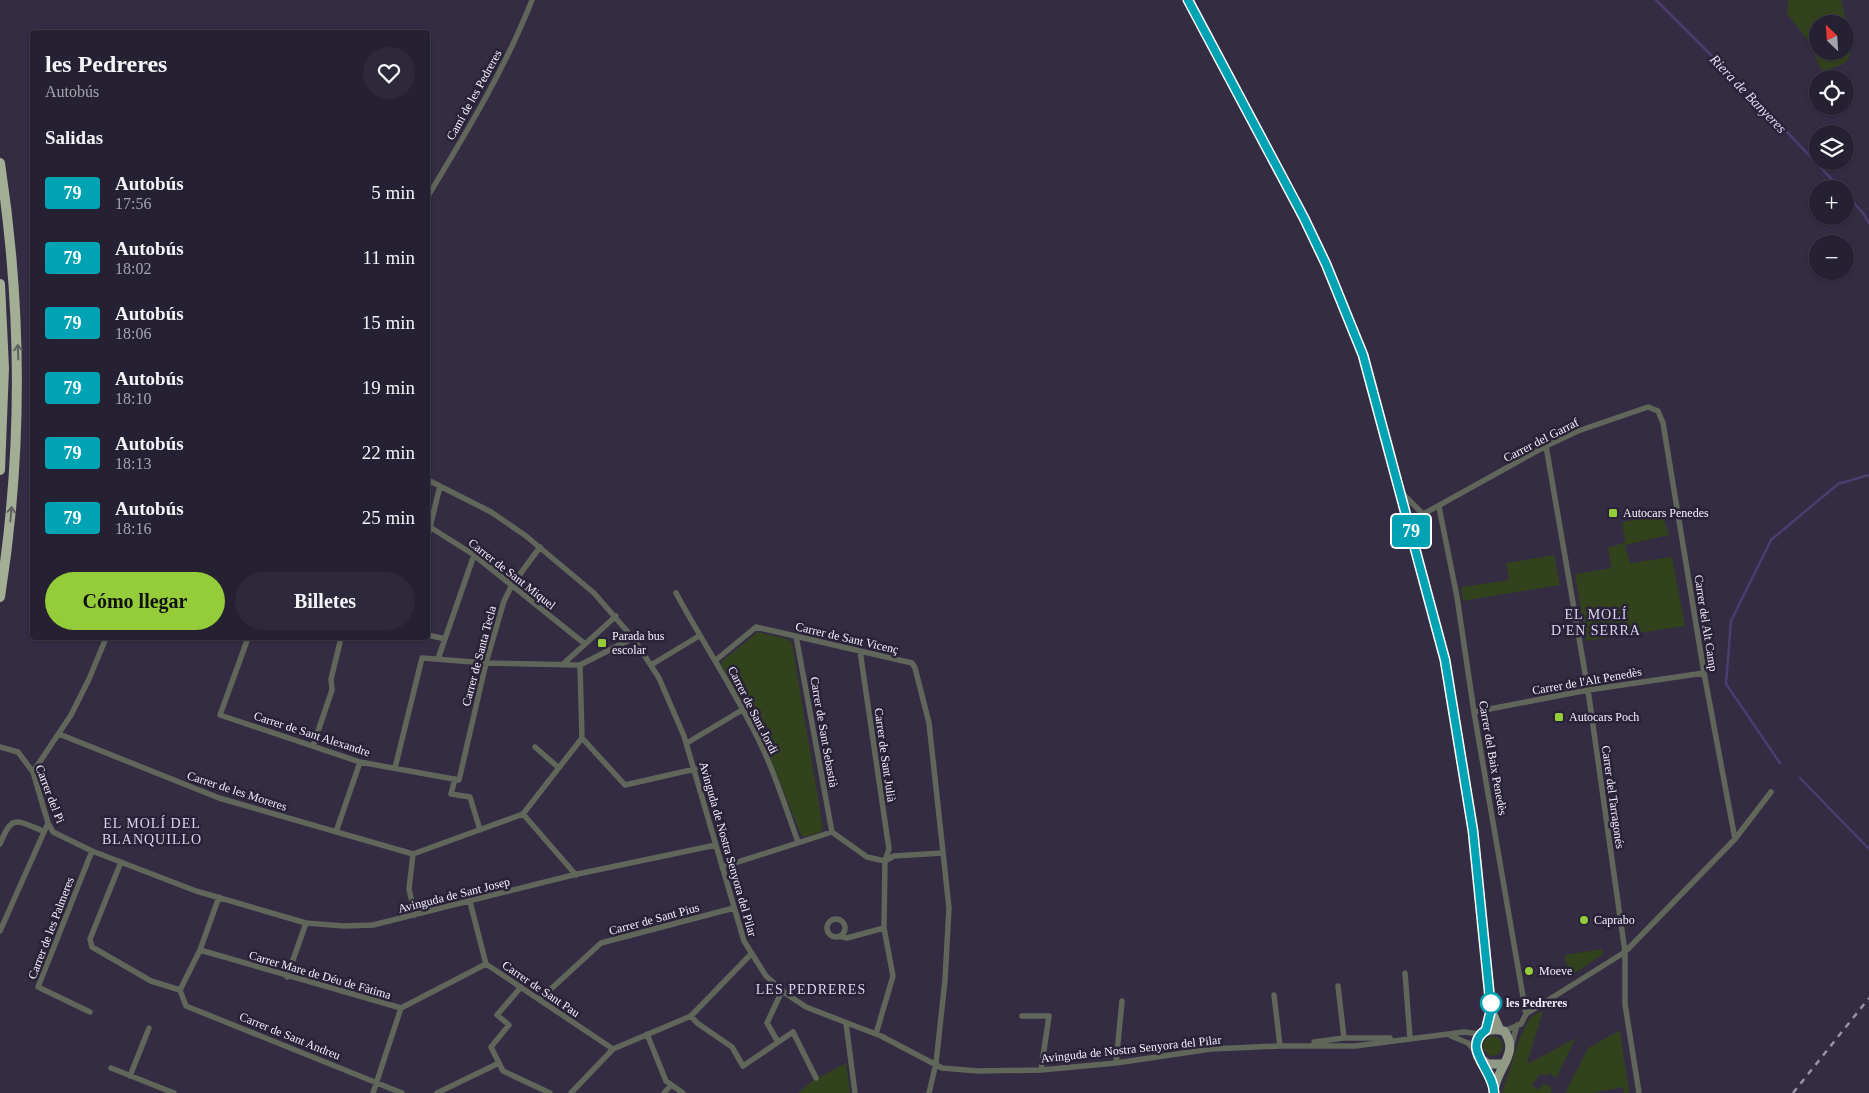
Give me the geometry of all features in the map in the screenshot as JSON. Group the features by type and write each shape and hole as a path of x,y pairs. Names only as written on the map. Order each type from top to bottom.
{"highway":[{"path":"0,162 14,284 18,382 14,471 0,597"},
{"path":"0,284 4,368 0,470"}],"main road":[{"path":"1188,0 1300,210 1326,264 1363,355 1445,660 1473,831 1491,1010 1502,1030 1509,1038 1511,1047 1494,1089"},
{"path":"1491,1010 1483,1032 1475,1043 1479,1057 1494,1089"},
{"path":"1483,1032 1502,1030"},
{"path":"1479,1057 1491,1064 1503,1064"}],"street":[{"name":"Camí de les Pedreres","path":"430,193 494,81 517,37 532,0"},
{"name":"Carrer del Garraf","path":"1409,522 1578,430 1648,407 1658,411"},
{"name":"Carrer del Alt Camp","path":"1658,411 1663,423 1704,673 1735,839"},
{"name":"Carrer del Tarragonés","path":"1546,446 1588,690 1625,952 1625,1004 1639,1093"},
{"name":"Avinguda de Nostra Senyora del Pilar","path":"430,481 491,512 540,547 577,577 616,616 633,638 651,665 668,698 687,743 744,941 766,976 806,1007 876,1034 936,1063 942,1068 953,1069 1041,1070 1116,1063 1211,1049 1280,1046 1355,1046 1410,1038 1483,1032"},
{"path":"430,527 440,486"},
{"path":"1401,492 1425,513 1413,538"},
{"name":"Carrer del Baix Penedès","path":"1438,507 1457,597 1474,712 1526,1014"},
{"name":"Carrer de Sant Miquel","path":"430,527 474,555 585,644"},
{"name":"Carrer de Santa Tecla","path":"457,779 486,663 504,601 512,585 540,547"},
{"path":"438,659 474,555"},
{"name":"Carrer de Sant Jordi","path":"676,593 699,636 716,660 764,750 798,842"},
{"path":"562,665 616,616"},
{"name":"Carrer de Sant Vicenç","path":"716,660 756,627 912,663 915,668 927,710 949,908 948,949 936,1063 929,1093"},
{"path":"430,635 445,639"},
{"path":"651,665 699,636"},
{"name":"Carrer de Sant Sebastià","path":"796,636 832,832"},
{"path":"395,768 422,658 486,663 580,665 633,638"},
{"path":"33,772 58,734 89,679 105,640"},
{"name":"Carrer de Sant Alexandre","path":"247,640 220,714 360,762 457,779"},
{"path":"313,746 332,690 331,680 341,640"},
{"name":"Carrer de Sant Julià","path":"860,651 889,849 885,862 884,928 893,976 876,1034"},
{"path":"416,915 408,889 413,854 523,814 582,738 580,665"},
{"name":"Carrer de l'Alt Penedès","path":"1474,712 1588,690 1704,673"},
{"path":"687,743 742,710"},
{"name":"Carrer de les Moreres","path":"58,734 218,798 413,854"},
{"path":"582,738 625,785 695,769"},
{"name":"Carrer del Pi","path":"1,747 18,752 33,772 48,823 54,832 92,851 196,891"},
{"path":"534,747 559,768"},
{"path":"336,832 360,762"},
{"path":"457,779 451,794 470,797 480,830"},
{"path":"1502,1030 1521,1024 1526,1014 1625,952 1735,839 1771,792"},
{"path":"523,814 576,875"},
{"path":"0,844 8,826 12,822 18,821 43,831"},
{"path":"0,931 48,823"},
{"path":"722,867 832,832 867,857 885,862 894,856 943,853"},
{"name":"Avinguda de Sant Josep","path":"196,891 306,923 344,926 373,925 576,875 716,845"},
{"name":"Carrer de les Palmeres","path":"90,1012 38,987 92,851"},
{"path":"121,862 90,940 92,947 151,981 180,990 200,950 219,897"},
{"name":"Carrer de Sant Pau","path":"470,902 486,964 613,1049"},
{"name":"Carrer de Sant Pius","path":"540,999 602,943 734,908"},
{"path":"287,977 306,923"},
{"path":"841,934 847,938 884,928"},
{"name":"Carrer Mare de Déu de Fàtima","path":"200,950 287,977 401,1008 486,964"},
{"path":"571,1093 613,1049 691,1016 751,954"},
{"path":"1405,973 1410,1038"},
{"path":"1338,986 1344,1038"},
{"path":"522,987 497,1015 509,1024 491,1047 503,1071 550,1093"},
{"name":"Carrer de Sant Andreu","path":"180,990 186,1006 402,1093"},
{"path":"778,1042 767,1023 782,990"},
{"path":"1274,995 1280,1046"},
{"path":"1116,1063 1122,1001"},
{"path":"374,1093 401,1008"},
{"path":"691,1016 696,1023 732,1047 743,1066 792,1032 816,1078"},
{"path":"1022,1016 1049,1016 1041,1070"},
{"path":"846,1023 855,1093"},
{"path":"1511,1047 1517,1025"},
{"path":"130,1076 149,1028"},
{"path":"647,1034 666,1081 683,1093"},
{"name":"Avinguda de Nostra Senyora del Pilar","path":"1444,1035 1459,1038 1468,1043 1479,1057"},
{"name":"Avinguda de Nostra Senyora del Pilar","path":"1280,1046 1344,1038 1410,1038"},
{"path":"437,1093 499,1063"},
{"path":"111,1068 174,1093"},
{"path":"664,1093 672,1085"}],"green space":[{"path":"1788,0 1841,0 1844,15 1809,15 1809,43 1787,14"},
{"path":"1817,60 1847,60 1839,65 1822,70"},
{"path":"1662,514 1669,535 1625,545 1630,563 1672,557 1685,626 1586,641 1575,574 1611,568 1608,548 1625,542 1622,522"},
{"path":"1554,555 1560,585 1463,601 1461,587 1509,580 1506,563"},
{"path":"758,632 787,639 792,643 823,828 821,832 804,837 801,835 764,742 721,665 722,661"},
{"path":"1602,949 1603,954 1569,977 1565,955"},
{"path":"1543,1010 1527,1064 1576,1038 1556,1078 1549,1073 1547,1076 1540,1074 1532,1085 1538,1090 1544,1083 1552,1088 1551,1093 1502,1093 1520,1037 1530,1018"},
{"path":"1620,1030 1629,1093 1624,1093 1623,1087 1593,1093 1565,1093 1588,1048"},
{"path":"1493,1036 1500,1039 1503,1046 1500,1053 1493,1056 1486,1053 1483,1046 1486,1039"},
{"path":"846,1063 850,1093 798,1093 811,1082"}],"waterway":[{"name":"Riera de Banyeres","path":"1656,0 1772,116 1832,180"},
{"name":"Riera de Banyeres","path":"1854,203 1869,223"},
{"name":"Riera de Banyeres","path":"1780,763 1726,684 1731,621 1771,540 1838,484 1869,475"},
{"name":"Riera de Banyeres","path":"1800,778 1869,849"}],"railway":[{"path":"1793,1093 1869,998"}],"bus line":[{"name":"79","path":"1188,0 1304,218 1326,264 1363,355 1445,660 1473,831 1491,1010 1486,1030 1480,1034 1475,1043 1478,1057 1482,1061 1494,1086 1494,1093"}],"place":[{"name":"Autocars Penedes","path":"1613,513"},
{"name":"Parada bus escolar","path":"602,643"},
{"name":"Autocars Poch","path":"1559,717"},
{"name":"Caprabo","path":"1584,920"},
{"name":"Moeve","path":"1529,971"},
{"name":"les Pedreres","path":"1491,1003"}],"district":[{"name":"EL MOLÍ D'EN SERRA","path":"1596,622"},
{"name":"EL MOLÍ DEL BLANQUILLO","path":"152,832"},
{"name":"LES PEDRERES","path":"811,989"}]}
